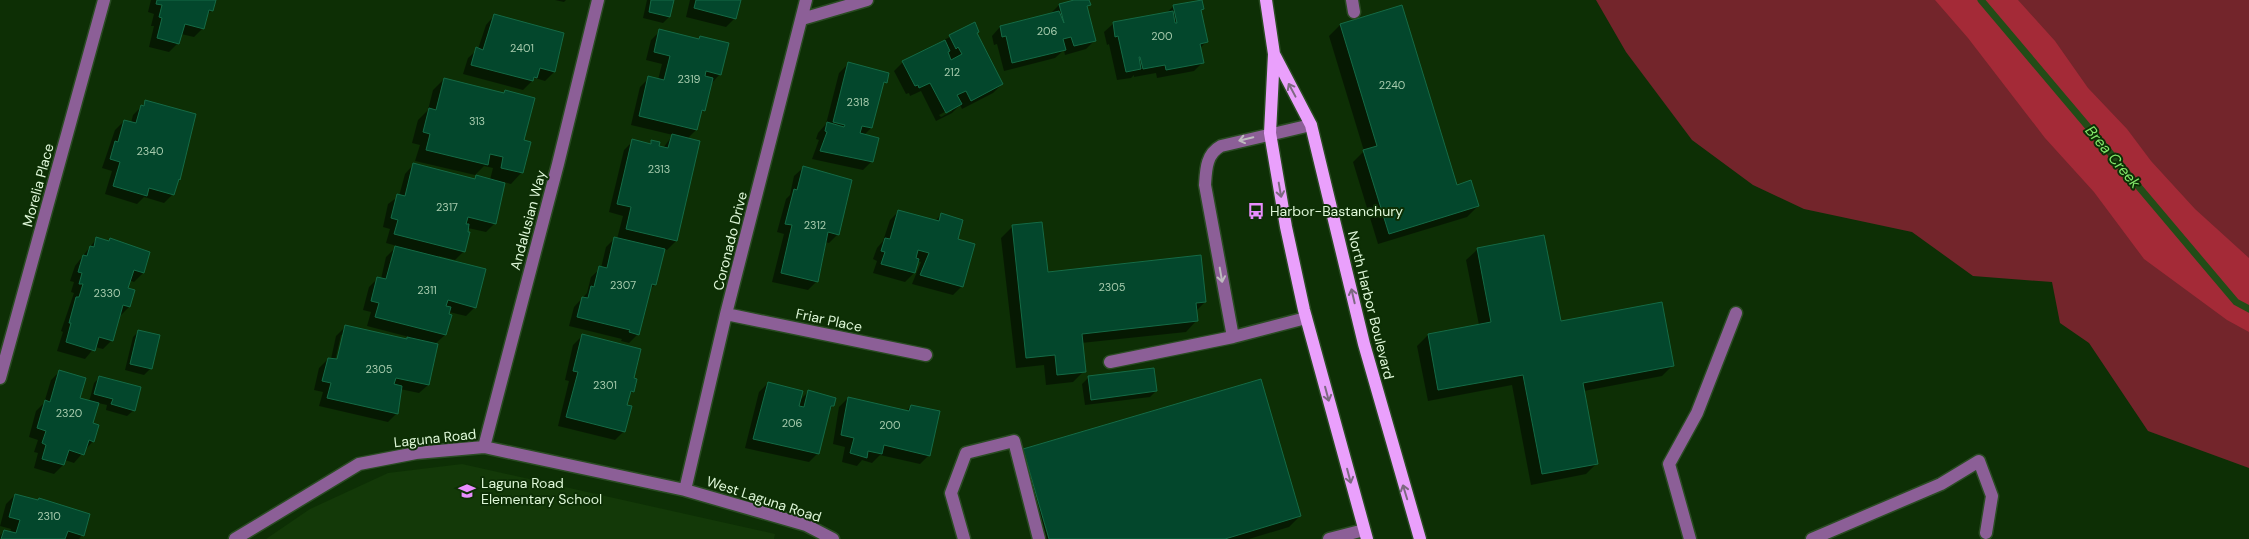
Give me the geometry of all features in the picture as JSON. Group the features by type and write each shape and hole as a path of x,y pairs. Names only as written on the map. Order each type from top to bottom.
{"main road":[{"name":"North Harbor Boulevard","path":"1266,0 1274,54 1270,134 1286,227 1306,318 1365,534"},
{"name":"North Harbor Boulevard","path":"1274,54 1311,125 1364,344 1420,539"}],"street":[{"name":"Morelia Place","path":"0,378 104,0"},
{"name":"Andalusian Way","path":"484,448 558,164 598,0"},
{"name":"Coronado Drive","path":"685,490 726,314 806,0"},
{"path":"802,19 867,0"},
{"path":"1233,337 1205,185 1207,162 1212,153 1221,146 1311,125"},
{"path":"1690,539 1669,464 1697,413 1736,313"},
{"name":"Friar Place","path":"726,314 926,355"},
{"path":"1110,362 1233,337 1306,318"},
{"path":"964,539 951,494 966,454 1014,441 1039,539"},
{"name":"Laguna Road","path":"235,539 359,464 416,453 484,448 685,490"},
{"path":"1812,539 1941,484 1979,461 1992,496 1986,533"},
{"name":"West Laguna Road","path":"685,490 806,526 833,539"},
{"path":"1329,539 1365,534"}],"shaded area":[{"path":"1596,0 2249,0 2249,468 2148,431 2089,343 2060,323 2052,282 1973,276 1912,232 1804,209 1753,185 1692,140 1626,52"},
{"path":"1935,0 2018,0 2055,41 2088,88 2127,129 2151,161 2195,209 2249,258 2249,332 2227,320 2144,259 2094,192 2045,138 1968,38"},
{"name":"Laguna Road Elementary School","path":"462,464 775,534 774,539 266,539 310,509 388,473"}],"building":[{"path":"157,0 216,0 213,11 209,10 204,29 185,24 179,44 157,38 162,18 159,17 162,5 156,4"},
{"path":"651,0 674,0 670,17 649,12"},
{"path":"696,0 741,0 736,19 694,8"},
{"path":"1074,0 1089,0 1091,5 1087,6 1096,41 1074,46 1071,37 1063,39 1066,50 1012,63 1006,36 1002,37 1000,26 1059,11 1064,23 1059,4"},
{"path":"1202,0 1204,9 1201,10 1208,42 1200,44 1204,63 1166,70 1165,65 1143,69 1139,57 1141,69 1126,72 1118,36 1115,37 1113,22 1173,11 1175,23 1177,23 1173,5"},
{"path":"1402,5 1457,185 1471,180 1479,206 1389,234 1363,150 1377,146 1340,24"},
{"path":"494,14 564,33 555,72 540,68 537,78 534,77 533,81 471,65 476,47 483,50"},
{"path":"975,22 979,32 977,33 1003,84 971,101 966,91 957,95 962,104 946,113 930,83 919,88 918,85 915,86 902,61 945,40 950,51 948,52 951,60 962,54 958,47 956,49 949,35"},
{"path":"659,29 699,39 700,36 729,43 721,75 706,71 705,76 713,78 705,111 702,110 697,130 639,116 648,76 664,80 670,56 654,52"},
{"path":"848,62 889,73 887,83 884,82 872,128 862,126 860,133 879,138 873,162 820,151 827,132 825,131 827,122 844,127 845,125 833,122"},
{"path":"444,78 504,93 505,90 535,98 524,140 531,142 523,173 501,168 503,157 490,154 488,165 426,150 430,134 423,132 429,108 436,110"},
{"path":"145,100 196,114 180,180 174,195 149,188 147,196 113,186 120,162 110,159 115,141 118,142 124,120 136,123 141,105 144,106"},
{"path":"672,134 700,141 677,241 626,229 631,207 617,204 632,139 651,144 651,140 660,142 659,146 668,148"},
{"path":"413,163 475,179 476,175 505,183 496,224 468,217 466,224 469,224 468,232 470,232 465,252 394,234 398,220 391,218 397,194 405,196"},
{"path":"803,166 852,180 839,235 828,232 818,282 781,273 792,225 785,224 794,189 797,190"},
{"path":"898,210 939,221 941,213 963,220 958,239 975,244 963,287 920,275 929,253 918,250 916,258 919,259 915,273 881,264 885,252 881,251 885,238 890,239"},
{"path":"1042,222 1048,272 1201,255 1206,302 1196,303 1198,321 1082,334 1086,372 1057,375 1055,355 1026,358 1012,225"},
{"path":"1544,235 1561,321 1662,302 1674,366 1583,383 1598,464 1542,474 1523,375 1438,390 1428,334 1491,322 1477,248"},
{"path":"96,237 109,241 110,238 150,252 144,273 134,270 128,288 135,290 130,307 123,305 113,341 99,337 95,351 66,342 76,297 79,297 83,284 79,284 82,273 78,272 83,255 87,256 90,246 94,247"},
{"path":"614,237 665,249 656,285 652,284 639,335 629,332 630,330 577,317 582,297 588,298 591,286 594,287 599,266 607,268"},
{"path":"395,246 486,269 476,308 448,300 446,306 451,307 449,314 452,315 446,335 375,317 379,303 371,301 377,277 386,279"},
{"path":"345,325 438,344 429,385 396,378 394,384 402,386 398,414 327,398 331,383 322,381 328,358 337,359"},
{"path":"138,330 160,335 152,369 130,364"},
{"path":"582,334 641,349 634,378 637,379 634,392 631,391 627,405 632,406 625,432 566,417 578,372 573,371"},
{"path":"1154,368 1157,391 1091,400 1088,376"},
{"path":"59,370 86,378 80,398 99,403 93,423 99,425 94,442 89,440 84,455 69,450 64,465 42,459 46,445 42,443 46,431 37,428 45,400 50,402"},
{"path":"99,376 141,387 135,411 111,404 113,399 94,394"},
{"path":"1261,379 1301,516 1225,539 1049,539 1023,449"},
{"path":"768,382 803,391 799,406 804,407 808,390 836,398 834,406 831,406 819,454 753,439"},
{"path":"848,397 909,411 911,405 940,411 930,456 884,445 882,454 868,451 867,458 850,453 854,438 841,435"},
{"path":"15,494 38,500 39,498 90,514 84,536 68,531 65,539 1,539 4,530 16,533 20,520 9,517"}],"waterway":[{"name":"Brea Creek","path":"1981,0 2236,302 2249,309"}],"place":[{"name":"Harbor-Bastanchury","path":"1256,211"},
{"name":"Laguna Road Elementary School","path":"467,491"}]}
